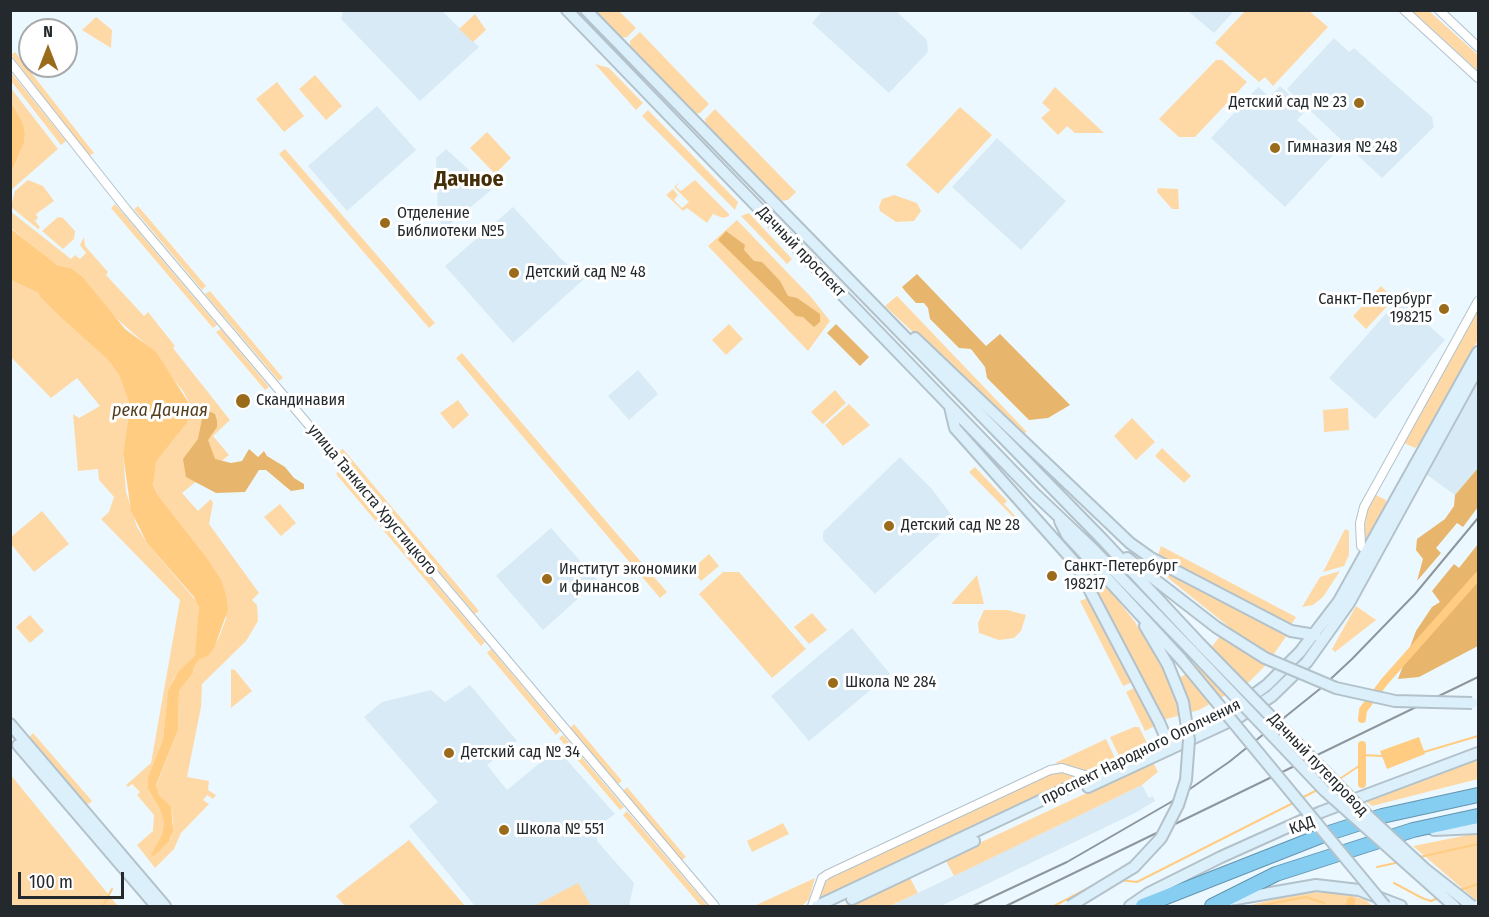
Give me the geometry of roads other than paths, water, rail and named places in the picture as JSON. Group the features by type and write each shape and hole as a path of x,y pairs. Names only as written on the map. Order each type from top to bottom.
{"highway":[{"name":"КАД","path":"1143,906 1326,834 1382,816 1479,795"},
{"path":"1218,904 1276,874 1413,830 1479,816"}],"main road":[{"name":"Дачный проспект","path":"567,10 1035,494"},
{"name":"Дачный проспект","path":"586,10 1049,485"},
{"path":"903,335 916,339 929,350 1130,543 1151,558 1292,631 1315,635"},
{"name":"проспект Народного Ополчения","path":"818,906 1091,777 1239,717 1287,683 1332,630 1479,352"},
{"name":"проспект Народного Ополчения","path":"835,906 1169,745 1251,697 1284,668 1315,635 1340,601 1371,554 1479,368"},
{"path":"950,406 955,428 1076,564 1169,745"},
{"name":"Дачный путепровод","path":"1049,485 1369,817 1472,906"},
{"name":"Дачный путепровод","path":"1035,494 1143,599 1324,790 1454,906"},
{"path":"1056,513 1067,535 1129,600 1217,701 1385,906"},
{"path":"1103,540 1229,636 1287,669 1361,695 1422,704 1476,702"},
{"path":"1070,906 1114,882 1144,858 1167,827 1186,780 1189,740 1183,702 1168,664 1129,600"},
{"path":"10,724 165,906"},
{"path":"10,735 156,906"},
{"path":"1130,906 1221,857 1322,812 1479,753"},
{"path":"1413,830 1479,828"},
{"path":"1218,904 1316,885 1359,890 1401,906"}],"street":[{"path":"1404,10 1479,78"},
{"path":"1439,10 1479,47"},
{"name":"улица Танкиста Хрустицкого","path":"10,62 115,196 715,906"},
{"path":"1371,554 1361,546 1360,540 1361,515 1364,507 1479,301"},
{"path":"812,906 822,878 828,874 1050,770 1062,768 1091,777"}],"water":[{"path":"11,102 23,123 25,133 24,143 11,173"},
{"name":"река Дачная","path":"10,228 58,266 71,268 83,277 125,329 156,352 192,408 187,423 156,462 153,484 157,494 204,554 221,580 228,610 214,648 208,656 199,659 194,666 193,673 179,691 178,730 156,785 159,795 171,806 173,831 169,841 154,856 151,855 162,834 164,823 160,810 148,789 148,777 163,739 168,690 179,671 195,656 199,608 194,597 147,543 131,511 123,454 130,406 119,375 108,360 58,315 40,297 39,293 11,280"},
{"path":"1419,737 1425,754 1387,769 1380,751"}],"waterway":[{"path":"1362,719 1363,710 1385,681 1478,576"},
{"path":"1424,752 1478,736"},
{"path":"1362,745 1362,784"},
{"path":"1362,755 1382,756"},
{"path":"1338,780 1362,764"},
{"path":"1300,799 1319,789"},
{"path":"1119,880 1137,882 1295,802"},
{"path":"1420,857 1478,844"},
{"path":"1377,867 1400,862"},
{"path":"1394,883 1422,898 1431,901 1438,898"},
{"path":"1457,891 1478,884"},
{"path":"1054,906 1094,885"},
{"name":"река Дачная","path":"103,906 112,889"},
{"path":"1259,906 1306,897 1324,903"},
{"path":"1350,906 1351,901"}],"railway":[{"path":"973,906 1067,862 1171,802 1229,762 1321,688 1352,659 1415,594 1478,518"},
{"path":"1006,906 1478,677"}],"place":[{"name":"Детский сад № 23","path":"1359,103"},
{"name":"Гимназия № 248","path":"1275,148"},
{"name":"Отделение Библиотеки №5","path":"385,223"},
{"name":"Детский сад № 48","path":"514,273"},
{"name":"Санкт-Петербург 198215","path":"1444,309"},
{"name":"Скандинавия","path":"243,401"},
{"name":"Детский сад № 28","path":"889,526"},
{"name":"Санкт-Петербург 198217","path":"1052,576"},
{"name":"Институт экономики и финансов","path":"547,579"},
{"name":"Школа № 284","path":"833,683"},
{"name":"Детский сад № 34","path":"449,753"},
{"name":"Школа № 551","path":"504,830"}],"district":[{"name":"Дачное","path":"469,180"}]}
